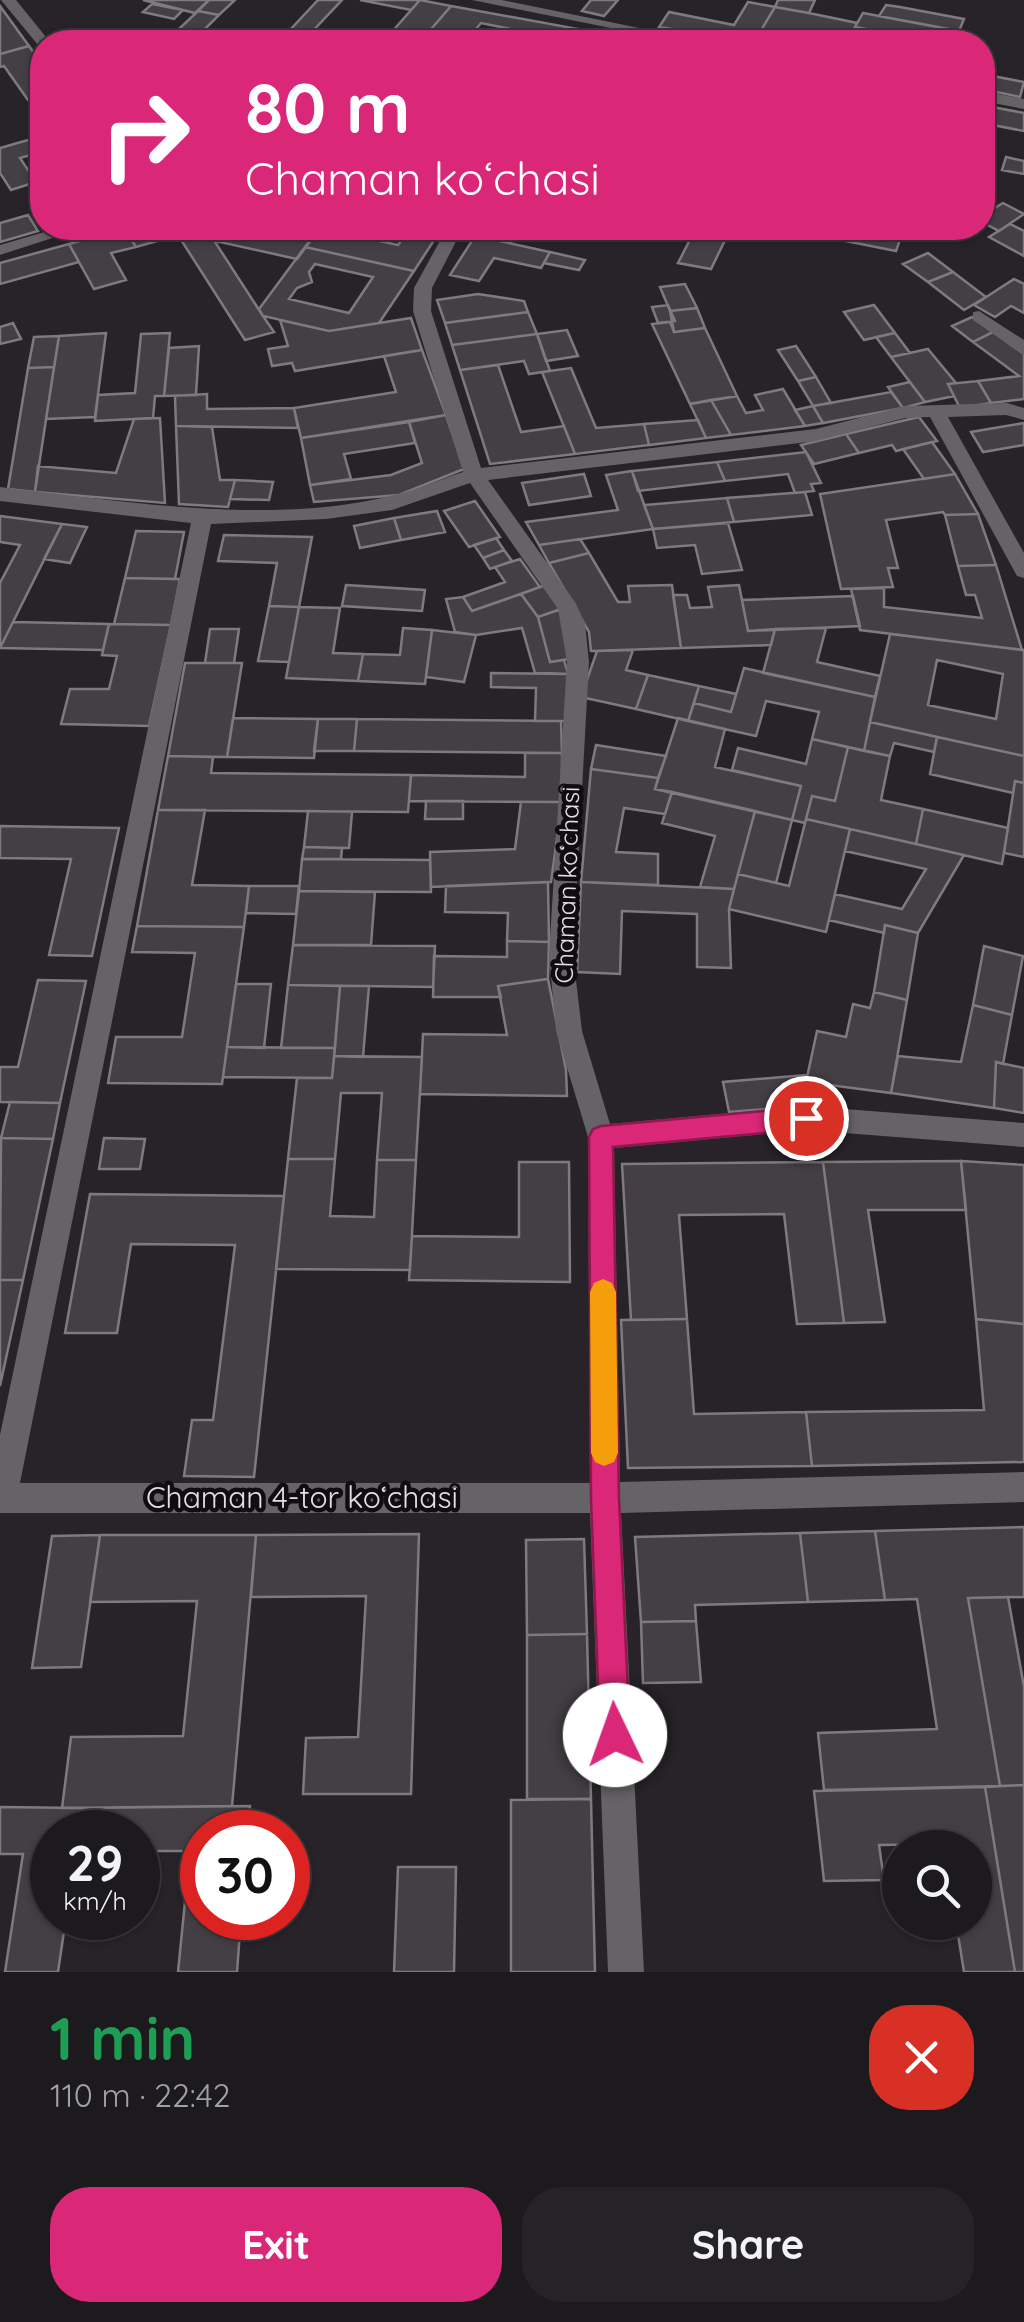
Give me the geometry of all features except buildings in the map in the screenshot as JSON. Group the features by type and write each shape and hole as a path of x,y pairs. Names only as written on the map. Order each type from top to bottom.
{"street":[{"path":"8,0 33,30"},
{"path":"479,0 638,30"},
{"path":"995,98 1024,104"},
{"path":"0,250 34,240"},
{"name":"Chaman koʻchasi","path":"448,240 423,288 422,311 474,475 557,587 574,623 578,662 561,955 563,994 601,1137"},
{"path":"979,316 1024,349"},
{"path":"0,494 202,518 326,512 392,504 474,475 816,436 905,412 1018,410"},
{"path":"936,412 1024,571"},
{"path":"1,1498 202,518"},
{"path":"626,1972 605,1498 601,1137 806,1118 1024,1135"},
{"name":"Chaman 4-tor koʻchasi","path":"1,1498 605,1498 1024,1488"}],"slow traffic":[{"path":"603,1292 604,1453"}],"route":[{"path":"615,1735 605,1498 601,1137 806,1118"}]}
